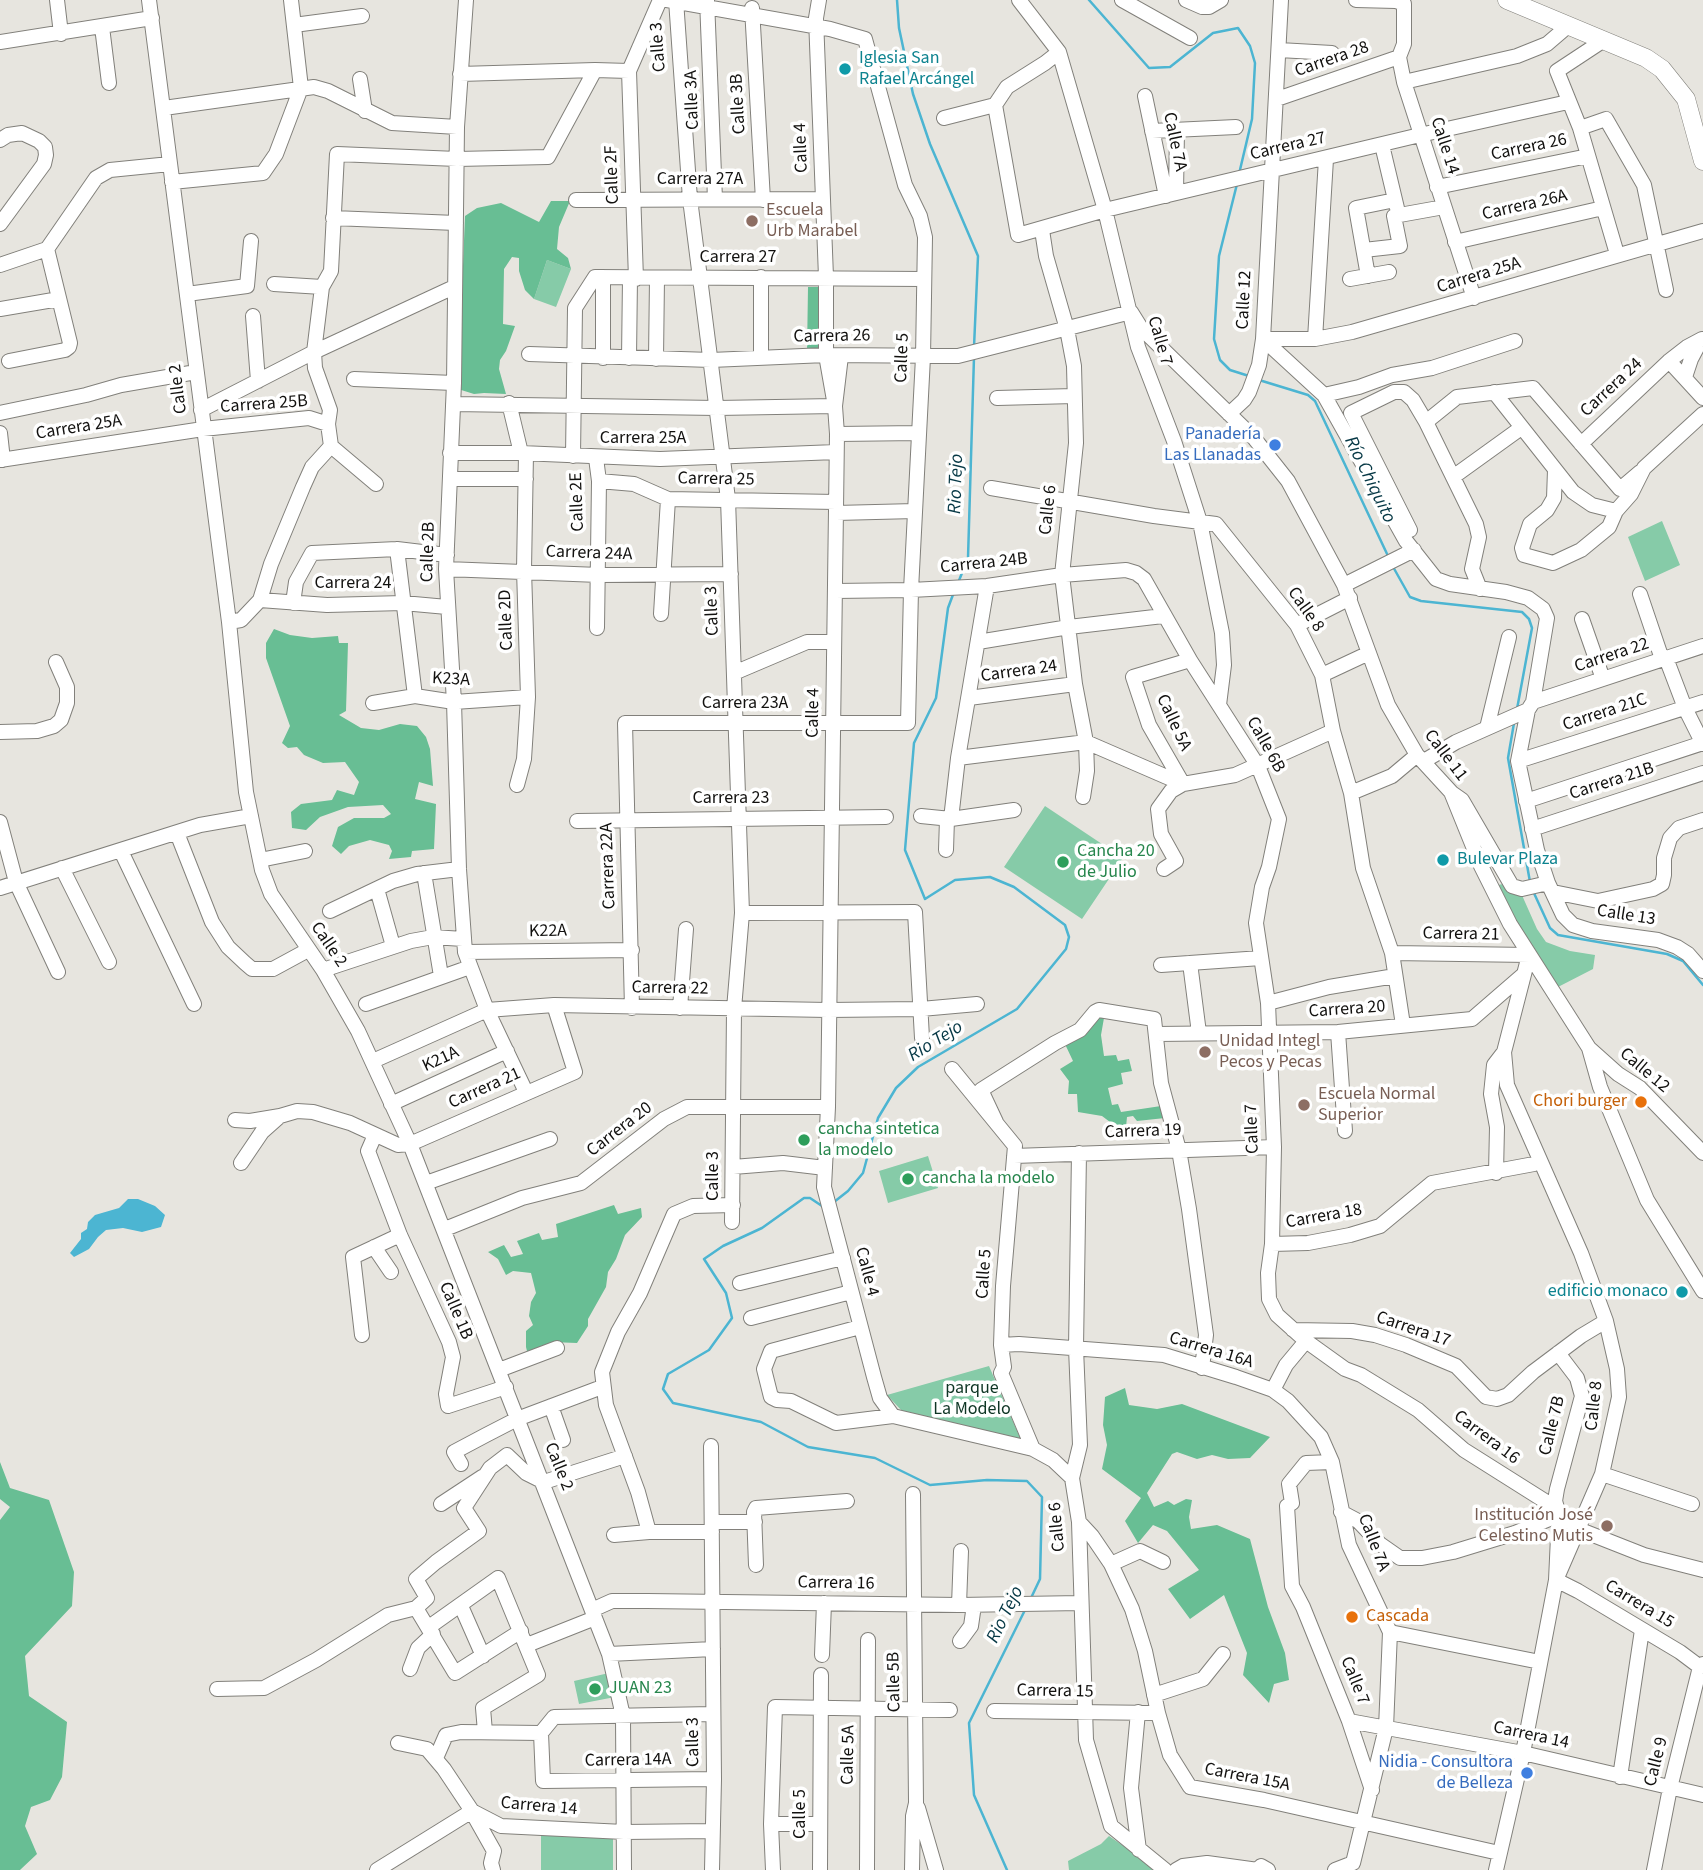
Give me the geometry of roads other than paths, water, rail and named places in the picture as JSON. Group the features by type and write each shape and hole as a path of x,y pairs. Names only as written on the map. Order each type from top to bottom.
{"main road":[{"path":"1507,0 1646,58 1662,69 1698,118 1703,161"}],"street":[{"path":"57,0 61,34"},
{"name":"Calle 2","path":"149,0 229,622 246,792 260,860 271,894 323,970 373,1061 410,1144 609,1654 623,1716 624,1870"},
{"path":"172,182 263,173 276,153 301,88 290,0"},
{"name":"Calle 2B","path":"466,0 457,128 454,383 446,562 454,702 458,869 464,946 470,967 486,1010 526,1092"},
{"path":"460,74 595,69 629,71 660,0"},
{"path":"667,0 711,2 821,25"},
{"name":"Calle 3","path":"676,0 690,199 728,499 742,913 734,1009 732,1222"},
{"name":"Calle 4","path":"819,0 826,355 837,434 828,1107 824,1186 880,1398 893,1416"},
{"name":"Calle 7","path":"1019,0 1059,52 1105,211 1138,348 1174,441 1200,522 1222,633 1224,665 1219,705"},
{"path":"1122,0 1190,38"},
{"path":"1186,0 1202,7 1209,7 1221,0"},
{"name":"Calle 12","path":"1281,0 1263,339 1324,395 1406,541 1436,579 1450,584"},
{"name":"Calle 14","path":"1356,0 1396,1 1404,4 1404,44 1399,57 1404,82 1474,298"},
{"name":"Calle 3A","path":"711,2 716,199"},
{"name":"Calle 3B","path":"752,11 763,200"},
{"path":"293,25 362,16"},
{"path":"0,42 152,18"},
{"name":"Calle 5","path":"821,25 862,37 867,43 905,185 920,216 925,237 923,357 911,590 908,723"},
{"path":"102,26 109,83"},
{"path":"1404,82 1517,56 1547,44 1568,26"},
{"path":"1604,40 1557,71 1580,128 1617,254"},
{"path":"1279,50 1332,53"},
{"path":"944,118 995,105 1007,87 1045,64 1059,52"},
{"name":"Carrera 28","path":"1277,99 1399,57"},
{"path":"376,484 331,446 328,424 331,410 315,368 314,352 321,287 331,271 338,154 457,159 548,157 595,69"},
{"name":"Calle 2F","path":"629,71 633,200 629,358"},
{"path":"360,79 365,111"},
{"path":"164,108 314,87 328,91 392,124 457,128"},
{"name":"Calle 7A","path":"1145,96 1152,131 1171,195"},
{"name":"Carrera 27","path":"995,105 1018,235 1243,177 1568,103"},
{"path":"1580,128 1606,119 1644,185 1666,290"},
{"path":"1152,131 1236,127"},
{"path":"1171,195 1177,130"},
{"path":"0,140 8,135 22,133 39,141 45,148 46,155 44,164 0,224"},
{"path":"1382,145 1399,215"},
{"name":"Carrera 26","path":"1437,187 1588,156"},
{"path":"1315,339 1326,159"},
{"path":"0,265 47,249 96,178 103,173 170,164"},
{"name":"Carrera 27A","path":"576,200 823,199"},
{"path":"1368,276 1356,208 1395,200"},
{"path":"1364,250 1400,246 1394,216 1444,207"},
{"name":"Carrera 26A","path":"1455,242 1603,208"},
{"path":"333,218 456,223"},
{"name":"Calle 6","path":"1042,230 1074,366 1076,443 1062,575 1075,684 1086,742 1087,771 1083,797"},
{"name":"Carrera 25A","path":"1263,339 1315,339 1352,332 1703,231"},
{"path":"187,294 247,286 251,241"},
{"path":"9,360 69,347 47,249"},
{"path":"1350,279 1388,272"},
{"path":"573,456 575,309 599,277"},
{"path":"599,277 603,358"},
{"name":"Carrera 27","path":"599,277 924,279"},
{"path":"761,277 761,358"},
{"path":"656,359 657,278"},
{"path":"274,284 321,287"},
{"path":"201,410 314,352 454,287"},
{"path":"0,309 59,299"},
{"name":"Carrera 26","path":"529,354 710,360 826,355 958,356 1131,312"},
{"name":"Calle 11","path":"1131,312 1141,328 1254,438 1288,481 1347,592 1388,705 1421,758 1451,792 1481,866 1510,924 1589,1048 1600,1087 1647,1200 1702,1290"},
{"path":"253,316 258,381"},
{"path":"1685,377 1702,338"},
{"name":"Carrera 24","path":"1581,444 1669,361 1702,338"},
{"path":"1229,414 1249,392 1259,365 1263,339"},
{"path":"1324,395 1359,387 1392,375 1432,368 1515,341"},
{"path":"453,404 717,408 835,406 841,356"},
{"path":"1669,361 1703,398"},
{"path":"0,413 121,385 196,372"},
{"path":"354,379 454,383"},
{"path":"1426,422 1457,397 1533,388 1620,489 1703,414"},
{"path":"1297,625 1375,571 1414,550 1414,536 1351,413 1394,392 1404,392 1413,400 1476,524 1479,537 1472,569 1480,589"},
{"path":"1494,392 1573,492 1583,500 1616,511"},
{"path":"997,398 1074,396"},
{"name":"Calle 2D","path":"509,403 523,453 526,478 524,570 528,697 524,759 517,785"},
{"name":"Carrera 25B","path":"203,429 309,418 328,424"},
{"path":"1453,477 1521,428"},
{"name":"Carrera 25A","path":"1,460 203,429"},
{"path":"0,433 1,460"},
{"path":"837,434 919,433"},
{"path":"229,622 241,620 260,600 271,565 312,467 331,446"},
{"name":"Carrera 25A","path":"450,453 523,453 596,458 723,458 836,452"},
{"name":"Calle 2E","path":"596,458 599,481 597,628"},
{"path":"1555,470 1554,498 1547,510 1530,524 1522,552 1524,555 1553,563 1581,550 1609,527 1616,511 1631,494 1644,468"},
{"path":"451,479 526,478"},
{"name":"Carrera 25","path":"599,481 634,484 668,499 728,499 915,511"},
{"path":"991,488 1200,522"},
{"path":"660,614 668,499"},
{"name":"Calle 8","path":"1200,522 1216,524 1297,625 1322,675 1351,793 1363,868 1392,953 1403,1025"},
{"path":"397,549 415,696"},
{"name":"Carrera 24A","path":"293,603 296,582 312,553 397,549 446,562 524,570 599,575 731,574"},
{"path":"1450,584 1472,569"},
{"name":"Carrera 24B","path":"835,590 971,587 1062,575 1126,570 1136,573"},
{"name":"Calle 6B","path":"1136,573 1144,579 1163,616 1258,766 1279,819 1256,923 1261,958"},
{"path":"1450,584 1528,598 1543,609 1547,618 1518,761"},
{"path":"946,850 986,586"},
{"path":"1526,801 1703,743 1664,659 1640,594"},
{"name":"Carrera 24","path":"260,600 327,605 403,603 447,607"},
{"path":"978,642 1069,627 1163,616"},
{"path":"1582,619 1603,679"},
{"path":"1487,728 1509,637"},
{"path":"734,673 807,642 834,642"},
{"name":"Carrera 22","path":"1421,758 1528,708 1603,679 1703,646"},
{"path":"1322,675 1369,653"},
{"name":"Calle 5A","path":"1183,784 1149,724 1133,677 1190,660"},
{"path":"0,732 37,731 54,726 61,720 67,703 68,687 56,662"},
{"name":"Carrera 24","path":"969,698 1075,684"},
{"name":"K23A","path":"373,704 415,696 454,702 528,697"},
{"name":"Carrera 21C","path":"1518,761 1703,702"},
{"name":"Carrera 23A","path":"625,723 908,723"},
{"name":"Carrera 22A","path":"625,723 632,1008"},
{"path":"1164,869 1177,861 1161,834 1158,809 1171,791 1183,784 1235,775 1334,732"},
{"path":"958,758 1086,742 1183,784"},
{"path":"1351,793 1392,776 1421,758"},
{"name":"Calle 13","path":"1518,761 1546,887 1563,915 1573,925 1592,931 1658,940 1688,954 1703,971"},
{"name":"Carrera 21B","path":"1532,829 1703,773"},
{"path":"1451,792 1462,800 1475,819 1506,880 1512,886 1522,889 1546,887 1598,901 1653,889 1662,884 1664,858 1670,838 1679,828 1703,820"},
{"path":"921,816 949,819 1014,810"},
{"path":"0,888 219,820 251,816"},
{"name":"Carrera 23","path":"577,821 886,817"},
{"path":"0,822 16,883 58,972"},
{"path":"177,833 212,922 228,947 245,963 252,969 273,969 309,950"},
{"path":"121,851 194,1004"},
{"path":"260,860 305,851"},
{"path":"62,868 109,962"},
{"path":"330,911 393,881 424,873 458,869"},
{"path":"424,873 433,937 442,976"},
{"path":"377,889 393,946"},
{"path":"742,913 915,912 922,1038"},
{"path":"680,1008 686,929"},
{"name":"K22A","path":"323,970 393,946 433,937 464,946 632,950"},
{"name":"Carrera 21","path":"1392,953 1529,955"},
{"name":"Calle 8","path":"1496,1870 1524,1753 1556,1580 1602,1474 1619,1397 1617,1369 1606,1321 1564,1211 1507,1085 1504,1052 1529,955"},
{"path":"1161,965 1261,958"},
{"name":"Calle 7","path":"1261,958 1268,1003 1274,1147 1269,1300"},
{"path":"1190,962 1199,1033"},
{"path":"366,1004 470,967"},
{"name":"Carrera 20","path":"1156,1034 1338,1032 1472,1019 1524,974"},
{"path":"1268,1003 1329,987 1395,976"},
{"name":"Carrera 22","path":"373,1061 486,1010 554,1005 632,1008 921,1009 977,1004"},
{"name":"Carrera 21","path":"410,1144 575,1072 554,1005"},
{"path":"996,1122 981,1090 1080,1030 1095,1012 1099,1010 1154,1019 1161,1083 1178,1150 1206,1335 1202,1368"},
{"path":"1338,1032 1345,1130"},
{"name":"Calle 12","path":"1589,1048 1618,1074 1640,1088 1703,1153"},
{"name":"K21A","path":"391,1104 508,1051"},
{"path":"1496,1172 1497,1127 1491,1094 1494,1065 1504,1052"},
{"path":"952,1069 1015,1146 1014,1156"},
{"name":"Carrera 20","path":"445,1229 522,1198 581,1183 664,1119 687,1107 828,1107"},
{"path":"234,1120 250,1121 298,1111 313,1112 350,1123 398,1145 410,1144"},
{"path":"241,1163 262,1132 280,1116"},
{"path":"362,1335 353,1257 400,1235 368,1151 375,1135"},
{"path":"426,1183 550,1139"},
{"name":"Carrera 19","path":"1014,1156 1274,1147"},
{"name":"Calle 6","path":"1079,1153 1076,1348 1080,1445 1072,1478 1079,1522 1086,1740 1111,1826 1165,1870"},
{"name":"Calle 5","path":"1014,1156 1003,1286 1001,1345 1004,1367 1001,1373 1032,1449"},
{"path":"733,1167 783,1163 825,1168"},
{"name":"Carrera 18","path":"1272,1244 1308,1243 1380,1226 1432,1183 1534,1164"},
{"path":"649,1532 606,1405 602,1387 603,1372 609,1353 640,1293 674,1214 693,1206 733,1205"},
{"name":"Calle 1B","path":"400,1235 449,1342 453,1357 446,1394 448,1406 506,1387"},
{"path":"374,1247 391,1272"},
{"path":"740,1283 843,1258"},
{"path":"751,1318 851,1292"},
{"name":"Carrera 16","path":"1269,1300 1277,1315 1306,1341 1345,1368 1418,1410 1464,1450 1548,1503 1578,1529 1644,1555 1703,1570"},
{"name":"Carrera 17","path":"1293,1330 1352,1331 1406,1345 1456,1366 1486,1397 1497,1399 1508,1395 1558,1353 1606,1321"},
{"path":"860,1327 771,1351 764,1369 771,1397 791,1401 836,1423 893,1416 1032,1449 1053,1460 1072,1478"},
{"path":"1273,1390 1286,1365 1306,1341"},
{"name":"Carrera 16A","path":"1001,1345 1019,1344 1164,1355 1273,1390 1310,1423 1321,1437 1332,1462"},
{"path":"499,1370 557,1348"},
{"name":"Calle 7B","path":"1556,1580 1559,1515 1555,1502 1556,1489 1582,1396 1577,1378 1558,1353"},
{"path":"461,1464 454,1452 517,1419 602,1387"},
{"path":"551,1406 563,1440"},
{"name":"Calle 3","path":"712,1446 712,1870"},
{"path":"218,1689 264,1688 316,1660 388,1615 416,1608 427,1598 416,1579 479,1531 464,1508 490,1468 507,1455 526,1473 544,1482 625,1456"},
{"name":"Calle 7","path":"1332,1462 1306,1462 1289,1484 1292,1503 1287,1506 1292,1587 1303,1607 1349,1721 1371,1790"},
{"name":"Calle 7A","path":"1332,1462 1349,1545 1391,1632"},
{"path":"1602,1474 1692,1504"},
{"path":"441,1504 487,1475"},
{"name":"Calle 5B","path":"912,1870 913,1816 916,1803 913,1494"},
{"path":"756,1565 754,1510 759,1507 848,1501"},
{"path":"1341,1512 1358,1521 1380,1544 1399,1558 1422,1558 1453,1552 1515,1533 1559,1515"},
{"path":"614,1535 755,1522"},
{"name":"Carrera 15A","path":"1079,1522 1111,1564 1132,1609 1170,1755 1190,1787 1264,1800 1499,1853"},
{"path":"959,1605 961,1551"},
{"path":"1111,1564 1140,1551 1163,1562"},
{"path":"410,1669 418,1648 431,1631 498,1578 538,1675 483,1708 485,1732"},
{"name":"Carrera 15","path":"1556,1580 1702,1666"},
{"name":"Carrera 16","path":"524,1638 594,1614 612,1601 959,1605 1081,1603"},
{"path":"822,1655 824,1603"},
{"path":"960,1641 971,1626 974,1605"},
{"path":"461,1606 483,1656"},
{"path":"416,1608 455,1673 483,1656 524,1638"},
{"path":"1620,1777 1642,1630"},
{"path":"1391,1632 1540,1662"},
{"name":"Calle 7","path":"1335,1870 1353,1863 1371,1790 1385,1728 1391,1632"},
{"name":"Calle 5A","path":"867,1870 868,1640"},
{"path":"609,1654 713,1649"},
{"path":"1154,1695 1203,1679 1223,1654"},
{"name":"Calle 9","path":"1654,1870 1670,1788 1702,1666"},
{"name":"Calle 5","path":"820,1870 821,1675"},
{"path":"773,1870 771,1824 775,1707 950,1710"},
{"name":"Carrera 15","path":"994,1711 1158,1713"},
{"path":"1138,1712 1131,1788 1139,1850"},
{"path":"436,1758 446,1735 461,1732 541,1733 554,1717 713,1714"},
{"name":"Carrera 14","path":"1349,1721 1524,1753 1703,1795"},
{"name":"Carrera 14A","path":"541,1733 542,1781 714,1779"},
{"path":"398,1743 427,1749 436,1758 495,1851 491,1863 493,1870"},
{"path":"916,1803 936,1870"},
{"path":"377,1870 472,1811"},
{"name":"Carrera 14","path":"472,1811 501,1826 624,1832 712,1831"},
{"path":"771,1824 820,1824"},
{"path":"1176,1870 1182,1866 1207,1863 1258,1870 1261,1866 1268,1870"}],"water":[{"path":"128,1199 138,1199 155,1206 165,1215 161,1227 142,1232 123,1228 106,1230 89,1249 74,1257 70,1253 95,1215 119,1208"}],"waterway":[{"name":"Rio Tejo","path":"897,0 899,28 913,94 930,144 978,256 974,347"},
{"name":"Río Chiquito","path":"1089,0 1149,68 1170,67 1213,33 1238,28 1250,46 1255,63 1252,119 1239,174"},
{"name":"Río Chiquito","path":"1237,184 1219,256 1214,339 1220,360 1230,370 1249,376"},
{"name":"Rio Tejo","path":"958,583 968,558 974,357"},
{"name":"Río Chiquito","path":"1259,380 1308,395 1315,401 1388,556"},
{"name":"Río Chiquito","path":"1392,565 1410,597 1421,601 1522,612 1529,619 1532,628 1517,709"},
{"name":"Rio Tejo","path":"834,1202 848,1191 863,1173 878,1118 896,1088 918,1067 1017,1009 1066,949 1069,937 1065,925 1014,887 990,877 955,880 925,899 905,850 914,743 936,698 948,608 954,592"},
{"name":"Río Chiquito","path":"1514,723 1508,758 1530,882"},
{"name":"Río Chiquito","path":"1533,891 1550,928 1558,935 1667,954 1683,961 1703,985"},
{"name":"Rio Tejo","path":"822,1206 810,1198 804,1198 762,1228 723,1246 704,1259 726,1293 732,1318 709,1350 668,1374 663,1389 673,1403 761,1422 808,1447 875,1458 930,1485 987,1480 1027,1481 1042,1497 1040,1579 1031,1598"},
{"name":"Rio Tejo","path":"1007,1870 974,1795 969,1723 1025,1610"}],"place":[{"name":"Iglesia San Rafael Arcángel","path":"845,69"},
{"name":"Escuela Urb Marabel","path":"752,221"},
{"name":"Panadería Las Llanadas","path":"1275,445"},
{"name":"Bulevar Plaza","path":"1443,860"},
{"name":"Cancha 20 de Julio","path":"1063,862"},
{"name":"Unidad Integl Pecos y Pecas","path":"1205,1052"},
{"name":"Chori burger","path":"1641,1102"},
{"name":"Escuela Normal Superior","path":"1304,1105"},
{"name":"cancha sintetica la modelo","path":"804,1140"},
{"name":"cancha la modelo","path":"908,1179"},
{"name":"edificio monaco","path":"1682,1292"},
{"name":"Institución José Celestino Mutis","path":"1607,1526"},
{"name":"Cascada","path":"1352,1617"},
{"name":"JUAN 23","path":"595,1689"},
{"name":"Nidia - Consultora de Belleza","path":"1527,1773"}],"park label":[{"name":"parque La Modelo","path":"972,1399"}]}
